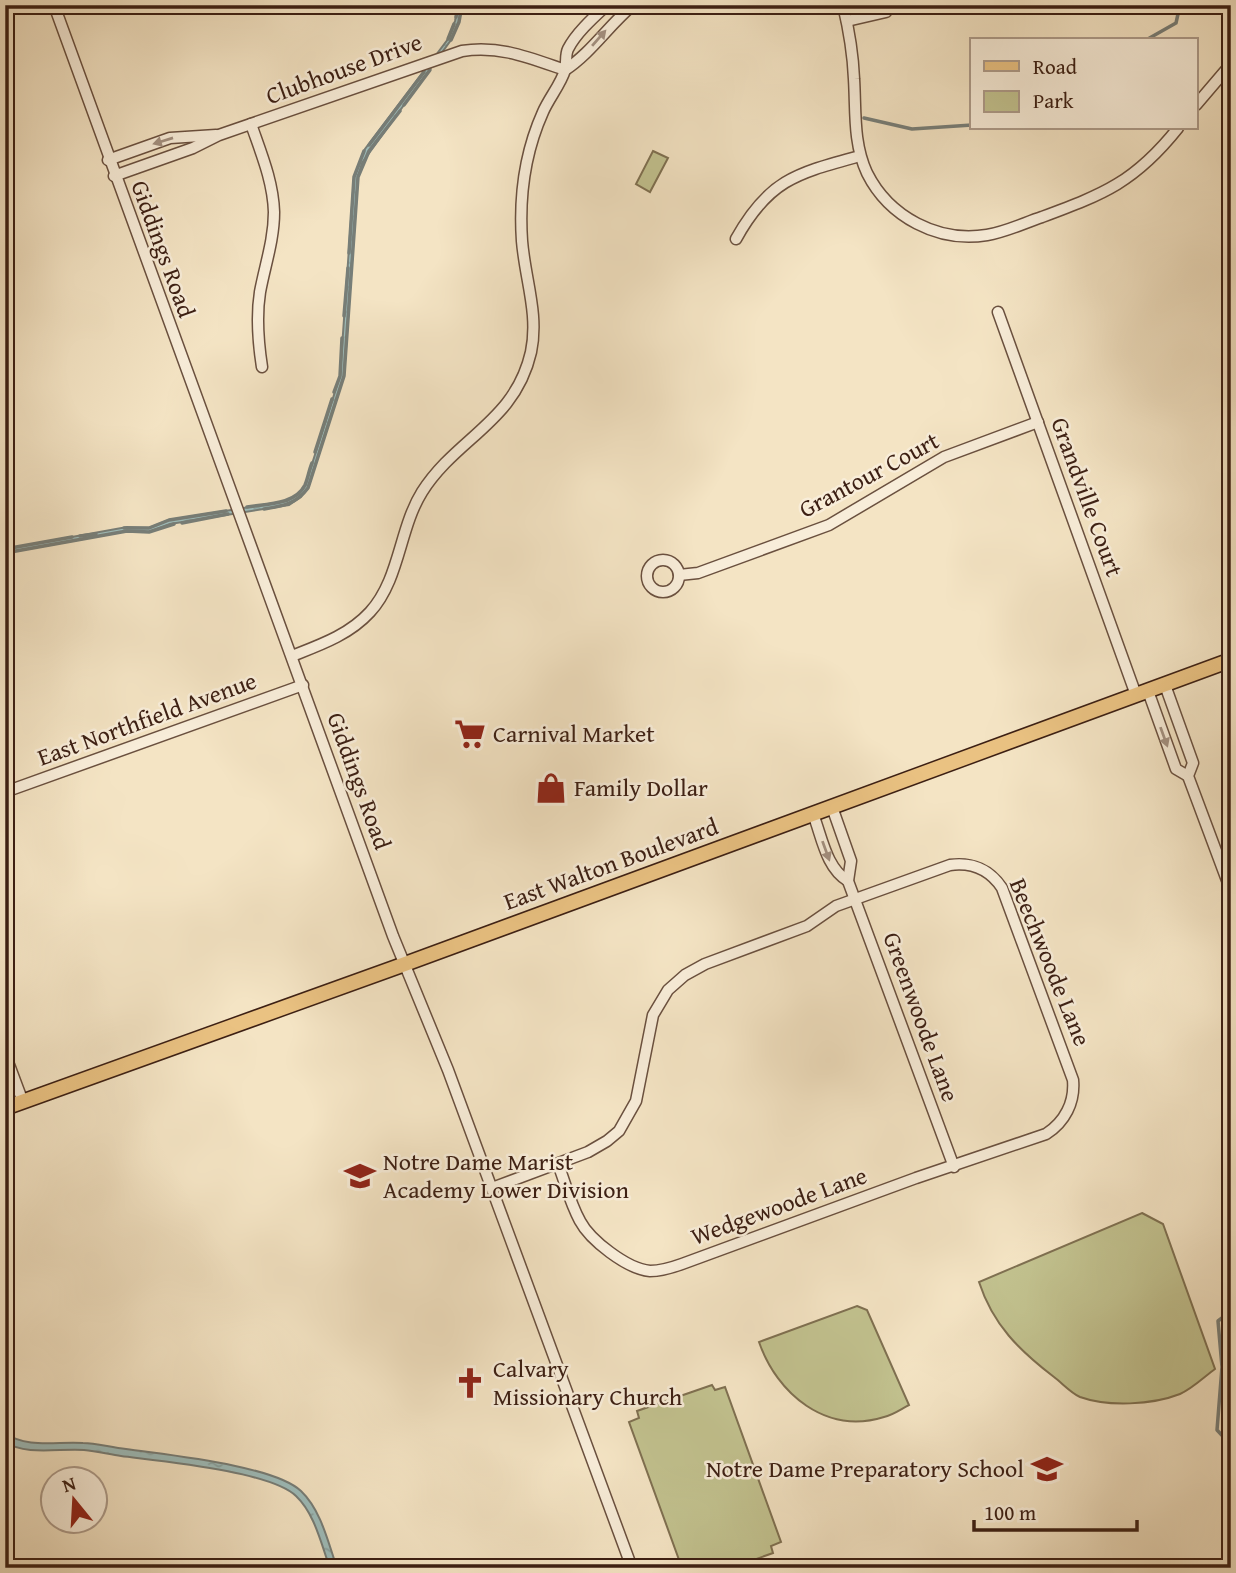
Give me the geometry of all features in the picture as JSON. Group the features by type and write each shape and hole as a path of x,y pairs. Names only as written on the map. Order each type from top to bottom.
{"main road":[{"name":"East Walton Boulevard","path":"5,1108 1231,660"}],"street":[{"name":"Giddings Road","path":"54,5 108,160 405,964 443,1055 632,1568"},
{"path":"565,70 580,60 633,5"},
{"path":"843,5 853,64 856,134 860,156 880,193 902,215 935,231 975,236 1008,229 1110,190 1159,150 1176,130"},
{"path":"292,656 340,636 374,608 387,585 405,526 424,489 450,458 499,414 521,380 530,353 534,321 522,234 524,178 530,149 540,120 565,70 567,50 606,6 617,19"},
{"path":"847,21 886,12"},
{"name":"Clubhouse Drive","path":"114,176 193,148 219,135 462,51 488,48 511,51 565,70"},
{"path":"1198,103 1231,64"},
{"path":"251,124 269,177 274,213 272,241 258,310 262,367"},
{"name":"Clubhouse Drive","path":"108,160 170,138 219,135"},
{"path":"736,239 749,214 780,185 809,170 860,156"},
{"name":"Grandville Court","path":"998,312 1142,693 1176,769 1188,776"},
{"name":"Grantour Court","path":"679,575 698,573 824,527 944,457 1038,422"},
{"name":"East Northfield Avenue","path":"5,792 303,685"},
{"path":"1165,685 1193,763 1188,776 1231,891"},
{"name":"Greenwoode Lane","path":"832,807 851,861 848,881 954,1167"},
{"name":"Greenwoode Lane","path":"813,814 832,867 848,881"},
{"name":"Beechwoode Lane","path":"492,1188 601,1146 619,1131 629,1117 639,1092 653,1015 664,995 679,979 698,967 807,926 822,914 855,899 953,864 976,867 994,878 1006,896 1071,1074 1073,1095 1060,1122"},
{"path":"5,1054 23,1102"},
{"name":"Wedgewoode Lane","path":"558,1164 578,1217 587,1232 629,1263 653,1271 682,1264 916,1178 1038,1138 1060,1122"}],"green space":[{"path":"653,151 668,158 650,192 636,184"},
{"path":"1142,1213 1163,1224 1215,1369 1184,1392 1156,1401 1117,1403 1080,1397 1029,1357 1009,1336 992,1311 979,1282"},
{"path":"857,1306 867,1310 909,1405 887,1416 863,1421 824,1415 806,1406 778,1378 759,1342"},
{"path":"712,1385 715,1390 725,1387 781,1542 771,1546 773,1553 731,1568 682,1568 629,1422 639,1418 637,1411"}],"water":[{"path":"458,5 462,5 459,22 451,40 362,163 358,177 344,376 308,488 301,497 289,505 170,524 149,532 127,531 5,553 5,549 127,527 149,528 169,520 287,501 299,494 305,486 340,376 354,177 365,149 448,39"},
{"path":"5,1433 33,1443 88,1443 218,1462 267,1474 287,1482 301,1491 314,1507 337,1568 330,1568 317,1530 303,1503 283,1487 239,1474 186,1464 84,1450 23,1449 5,1442"}],"waterway":[{"path":"456,17 458,5"},
{"path":"451,40 459,22 462,5"},
{"path":"1150,38 1176,23 1180,5"},
{"path":"448,39 454,24"},
{"path":"404,105 430,70"},
{"path":"369,145 424,72"},
{"path":"264,509 289,503 299,498 308,488 344,376 358,177 369,151 400,111"},
{"path":"864,118 912,129 970,125"},
{"path":"349,253 354,177 364,151"},
{"path":"344,316 348,268"},
{"path":"334,392 340,376 342,338"},
{"path":"315,452 332,399"},
{"path":"247,507 287,500 300,492 312,463"},
{"path":"124,528 149,528 169,520 226,511"},
{"path":"182,523 228,514"},
{"path":"5,553 127,531 149,532 174,524"},
{"path":"80,536 96,534"},
{"path":"5,549 72,537"},
{"path":"1231,1311 1218,1321 1222,1367 1217,1430 1231,1445"}],"place":[{"name":"Carnival Market","path":"470,734"},
{"name":"Family Dollar","path":"551,788"},
{"name":"Notre Dame Marist Academy Lower Division","path":"360,1176"},
{"name":"Calvary Missionary Church","path":"470,1383"},
{"name":"Notre Dame Preparatory School","path":"1047,1469"}]}
